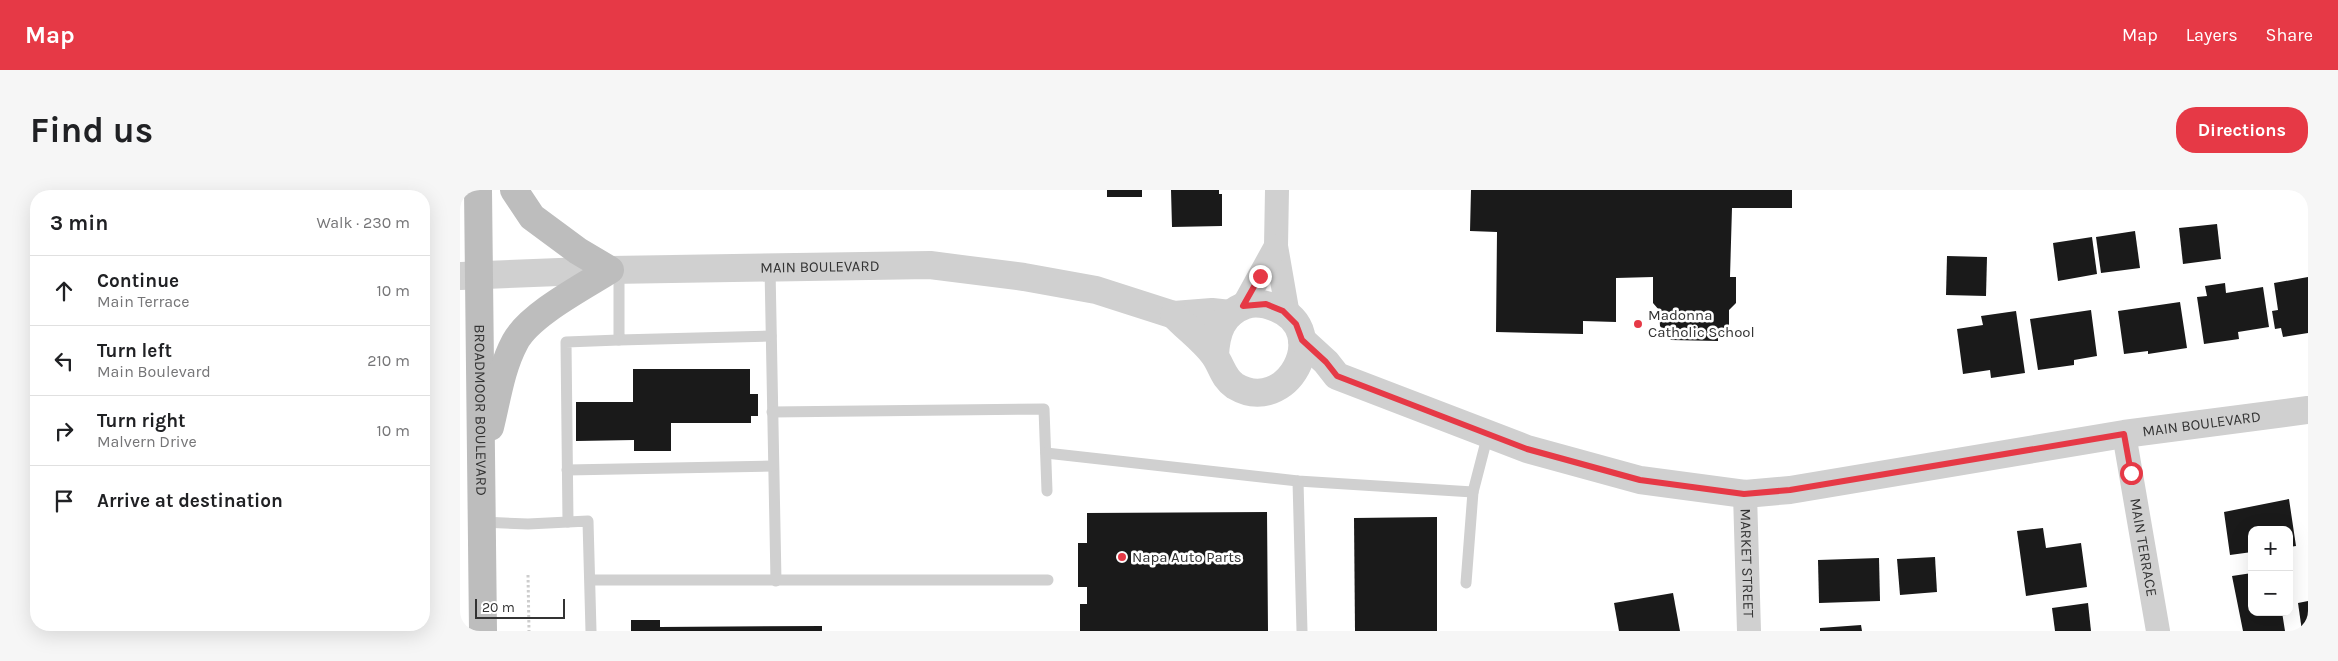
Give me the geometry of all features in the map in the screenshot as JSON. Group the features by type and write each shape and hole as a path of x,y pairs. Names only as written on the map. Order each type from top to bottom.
{"main road":[{"name":"BROADMOOR BOULEVARD","path":"478,190 469,275 481,468 483,631"},
{"path":"514,190 532,217 578,251 615,270"},
{"path":"481,468 504,369 515,341 528,325 540,316 615,270"}],"street":[{"path":"1277,190 1276,246 1288,315"},
{"path":"1215,356 1216,335 1236,310 1276,246"},
{"name":"MAIN BOULEVARD","path":"469,275 615,270 930,265 1024,276 1096,290 1174,315 1236,310 1266,304 1288,315 1296,324 1302,340 1326,362 1337,376"},
{"name":"MAIN BOULEVARD","path":"1174,315 1215,356 1224,376 1236,386 1248,391 1272,390 1286,382 1337,376 1527,449 1640,480 1744,494 1790,490 2124,434 2308,410"},
{"path":"1286,382 1299,365 1302,340"},
{"name":"MAIN TERRACE","path":"2124,434 2158,631"},
{"name":"MARKET STREET","path":"1744,494 1749,631"}],"lane":[{"path":"770,268 776,581"},
{"path":"615,270 619,340"},
{"path":"568,522 566,342 771,336"},
{"path":"772,412 1044,409 1047,492"},
{"path":"1466,583 1473,492 1488,434"},
{"path":"1046,453 1298,481 1473,492"},
{"path":"568,470 773,466"},
{"path":"1298,481 1302,631"},
{"path":"482,522 528,524 588,521 591,631"},
{"path":"591,580 1048,580"}],"path":[{"path":"528,575 529,631"}],"building":[{"path":"1107,190 1142,190 1142,197 1107,197"},
{"path":"1171,190 1219,190 1219,194 1222,194 1222,226 1172,227"},
{"path":"1471,190 1792,190 1792,208 1732,208 1730,277 1736,277 1736,303 1729,310 1729,326 1718,337 1718,341 1671,340 1660,326 1659,310 1653,303 1653,277 1616,278 1616,322 1583,321 1583,334 1496,332 1497,232 1470,231"},
{"path":"2217,224 2221,259 2183,264 2179,228"},
{"path":"2135,231 2140,268 2101,273 2096,237"},
{"path":"2092,237 2097,274 2058,281 2053,243"},
{"path":"1947,256 1987,257 1986,296 1946,295"},
{"path":"2308,277 2308,333 2283,337 2281,328 2275,329 2272,311 2278,310 2274,283"},
{"path":"2225,283 2226,293 2263,287 2269,327 2238,332 2239,339 2204,344 2197,297 2207,296 2205,286"},
{"path":"2180,302 2187,348 2148,354 2148,351 2124,354 2118,311"},
{"path":"2091,310 2097,356 2074,360 2074,365 2038,370 2030,319"},
{"path":"2016,311 2025,373 1991,378 1990,370 1963,374 1957,329 1983,325 1981,316"},
{"path":"633,369 750,369 750,394 758,394 758,416 751,416 751,423 671,423 671,451 634,451 634,440 576,441 576,402 633,402"},
{"path":"2289,499 2296,546 2293,546 2293,526 2248,526 2248,553 2230,555 2224,512"},
{"path":"1267,512 1268,631 1080,631 1080,604 1087,604 1087,587 1078,587 1078,543 1087,543 1087,513"},
{"path":"1437,517 1437,631 1355,631 1354,518"},
{"path":"2043,528 2046,548 2081,543 2087,587 2026,596 2017,531"},
{"path":"1935,557 1937,592 1900,595 1897,559"},
{"path":"1879,558 1880,601 1819,603 1818,560"},
{"path":"2248,574 2248,616 2283,616 2285,631 2243,631 2232,576"},
{"path":"1673,593 1680,631 1619,631 1614,603"},
{"path":"2308,601 2308,631 2302,631 2298,603"},
{"path":"2088,603 2091,631 2055,631 2052,608"},
{"path":"631,620 660,620 660,627 822,626 822,631 631,631"},
{"path":"1861,625 1862,631 1820,631 1820,628"}],"place":[{"name":"Madonna Catholic School","path":"1638,324"},
{"name":"Napa Auto Parts","path":"1122,557"}],"route":[{"path":"1260,276 1243,306 1266,304 1283,311 1296,324 1302,340 1326,362 1337,376 1527,449 1640,480 1744,494 1790,490 2124,434 2131,473"}]}
